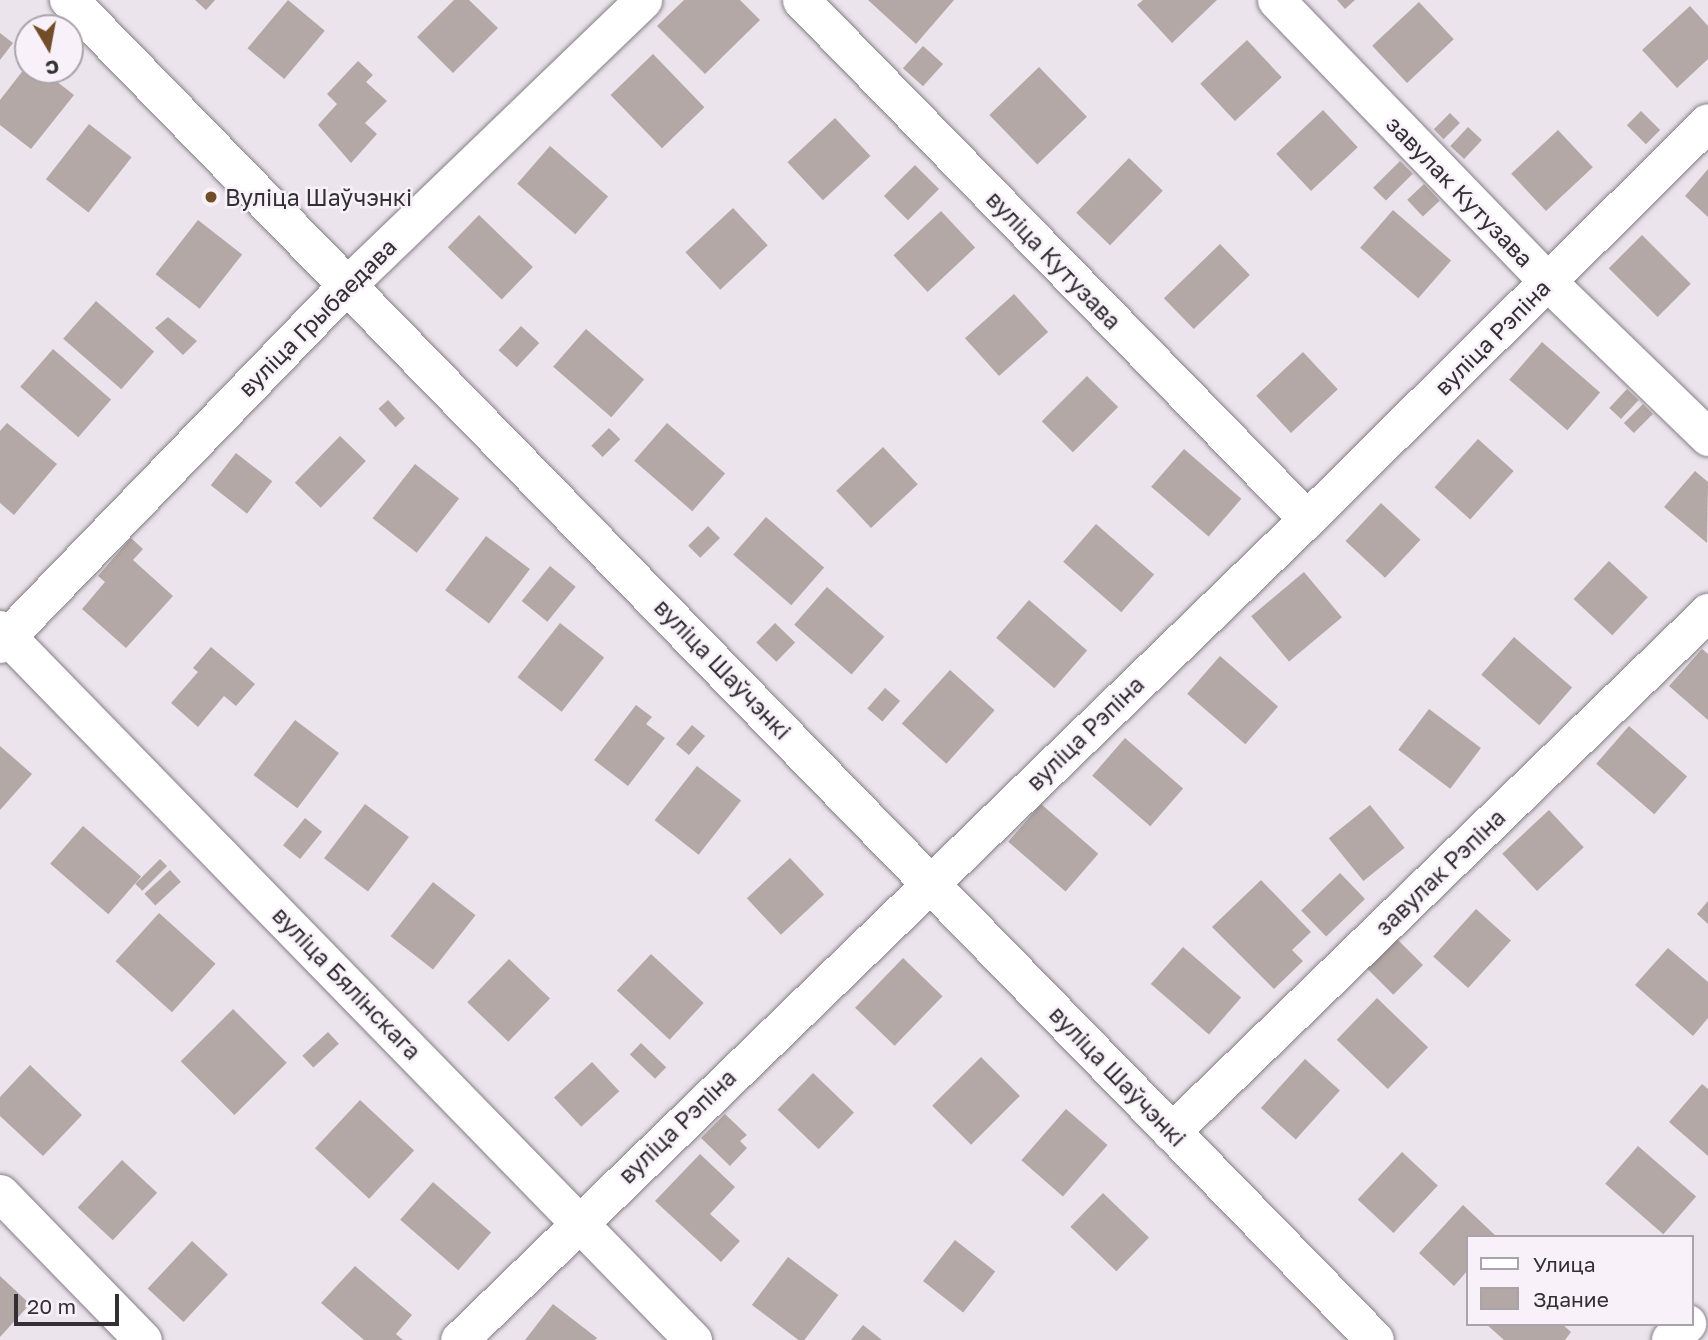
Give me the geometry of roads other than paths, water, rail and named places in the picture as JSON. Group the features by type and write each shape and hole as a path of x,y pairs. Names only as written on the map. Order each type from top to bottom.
{"street":[{"name":"вуліца Шаўчэнкі","path":"69,0 1375,1340"},
{"name":"вуліца Грыбаедава","path":"3,636 347,285 643,0"},
{"name":"вуліца Кутузава","path":"801,0 1307,519"},
{"name":"завулак Кутузава","path":"1276,0 1548,282 1708,437"},
{"name":"вуліца Рэпіна","path":"459,1340 1307,519 1708,122"},
{"name":"завулак Рэпіна","path":"1171,1132 1708,612"},
{"name":"вуліца Бялінскага","path":"3,636 693,1340"},
{"path":"0,1194 143,1340"},
{"path":"1694,1317 1708,1303"},
{"path":"1671,1340 1684,1326"}],"place":[{"name":"Вуліца Шаўчэнкі","path":"211,197"}]}
